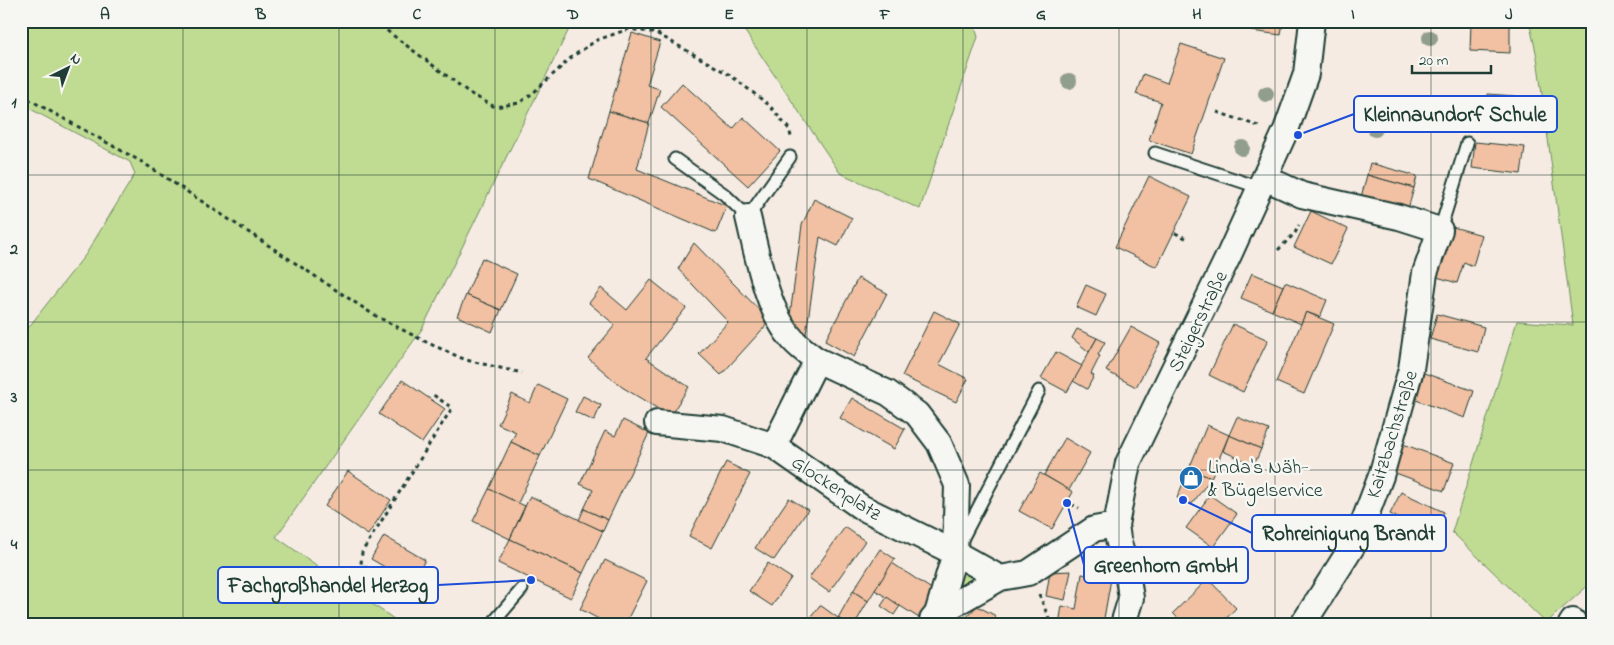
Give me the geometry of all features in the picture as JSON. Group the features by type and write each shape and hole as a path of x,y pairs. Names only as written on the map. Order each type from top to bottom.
{"street":[{"name":"Steigerstraße","path":"1123,624 1131,598 1116,525 1128,463 1263,183 1289,121 1306,74 1312,21"},
{"path":"1263,183 1302,195 1399,218 1440,230"},
{"path":"748,217 764,279 777,318 793,340 817,360 888,394 917,414 939,443 957,485 956,553 933,619"},
{"name":"Kaitzbachstraße","path":"1303,624 1356,539 1381,476 1411,369 1424,273 1440,230"},
{"name":"Glockenplatz","path":"774,446 817,360"},
{"name":"Glockenplatz","path":"657,423 723,429 774,446 861,507 956,553 1000,578"},
{"path":"933,619 1000,578 1028,574 1094,529 1116,525"}],"lane":[{"name":"Kaitzbachstraße","path":"1440,230 1467,144"},
{"path":"1155,153 1263,183"},
{"path":"675,159 724,194 748,217 790,157"},
{"path":"956,553 1039,391"},
{"path":"492,624 522,589"}],"path":[{"path":"374,21 471,94 495,107 519,103 533,93 573,56 597,40 628,28 656,33 730,76 769,105 789,129 793,145 790,157"},
{"path":"21,95 142,162 374,315 466,360 522,373"},
{"path":"1217,112 1258,126"},
{"path":"1278,250 1295,233 1299,225"},
{"path":"1175,233 1188,239"},
{"path":"367,568 361,565 362,552 452,408 432,394"},
{"path":"1035,586 1051,624"}],"green space":[{"path":"21,21 573,21 422,329 276,537 401,624 21,624 21,330 28,328 86,254 135,174 130,162 21,104"},
{"path":"738,21 973,21 978,37 920,209 840,173"},
{"path":"1529,21 1593,21 1593,581 1546,623 1452,532 1517,321 1573,325 1537,57"},
{"path":"961,566 983,581 951,597"}],"building":[{"path":"1252,21 1283,21 1281,35 1251,31"},
{"path":"1471,22 1510,25 1510,53 1470,51"},
{"path":"632,33 660,42 647,85 660,89 649,123 609,111"},
{"path":"1181,44 1224,58 1191,154 1149,140 1161,102 1136,94 1143,74 1167,83"},
{"path":"682,83 733,129 743,117 780,151 748,186 661,107"},
{"path":"1488,94 1515,96 1513,120 1487,118"},
{"path":"609,111 649,123 637,169 727,206 716,233 589,179"},
{"path":"1475,142 1525,147 1521,174 1472,168"},
{"path":"1370,163 1417,176 1414,188 1367,175"},
{"path":"1367,175 1414,188 1408,209 1361,197"},
{"path":"1149,176 1191,197 1157,267 1115,247"},
{"path":"814,199 852,218 838,246 820,237 806,334 789,323 802,225"},
{"path":"1311,211 1348,229 1331,264 1294,247"},
{"path":"1453,227 1482,235 1473,266 1464,262 1457,283 1437,277"},
{"path":"694,243 770,321 721,375 699,354 728,322 678,269"},
{"path":"482,258 517,274 501,310 466,295"},
{"path":"1252,273 1283,286 1272,311 1241,298"},
{"path":"858,278 887,293 854,357 825,341"},
{"path":"651,280 686,308 646,358 689,387 670,416 622,387 588,358 615,325 589,303 601,288 627,310"},
{"path":"1285,282 1327,300 1320,317 1306,312 1301,324 1272,311"},
{"path":"1086,285 1106,294 1096,316 1076,307"},
{"path":"466,295 501,310 492,332 457,316"},
{"path":"934,311 960,324 939,364 968,379 956,402 902,376"},
{"path":"1306,312 1334,324 1304,394 1276,382"},
{"path":"1437,314 1484,327 1478,352 1430,339"},
{"path":"1233,324 1268,340 1243,392 1209,375"},
{"path":"1131,327 1160,343 1136,387 1106,371"},
{"path":"1077,329 1097,338 1089,352 1072,338"},
{"path":"1097,338 1105,342 1091,374 1094,376 1087,389 1073,381"},
{"path":"1056,352 1082,366 1067,392 1041,378"},
{"path":"1424,373 1474,391 1465,418 1416,400"},
{"path":"402,380 445,409 422,443 379,414"},
{"path":"538,385 567,399 540,456 511,442 516,432 498,424 512,394 530,403"},
{"path":"583,396 601,405 594,421 575,412"},
{"path":"852,398 905,429 894,449 840,418"},
{"path":"1237,417 1269,430 1261,449 1229,435"},
{"path":"623,420 649,433 608,520 584,509 593,490 580,484 605,431 615,436"},
{"path":"1207,425 1229,435 1211,478 1189,469"},
{"path":"1229,435 1261,449 1254,465 1223,451"},
{"path":"1065,438 1090,453 1069,490 1044,475"},
{"path":"511,442 540,456 518,503 489,489"},
{"path":"1403,444 1454,463 1444,491 1393,472"},
{"path":"726,462 750,474 712,548 689,536"},
{"path":"1189,469 1211,478 1192,504 1177,498"},
{"path":"348,471 391,500 368,535 325,506"},
{"path":"1040,473 1073,492 1052,529 1019,511"},
{"path":"489,489 525,506 510,539 473,521"},
{"path":"1401,492 1444,512 1433,535 1390,514"},
{"path":"1210,495 1237,514 1213,547 1186,528"},
{"path":"530,496 603,531 583,573 510,539"},
{"path":"789,498 808,510 774,560 755,548"},
{"path":"584,509 608,520 603,531 579,520"},
{"path":"845,527 865,541 829,592 809,578"},
{"path":"384,536 425,560 412,583 371,559"},
{"path":"510,539 583,573 571,598 498,563"},
{"path":"880,549 895,559 868,601 853,591"},
{"path":"605,560 647,581 625,624 608,624 580,609"},
{"path":"768,563 791,578 772,606 749,591"},
{"path":"892,563 936,592 919,618 875,590"},
{"path":"1071,571 1065,600 1046,596 1050,572"},
{"path":"1082,574 1111,579 1103,624 1059,624 1062,606 1076,609"},
{"path":"1208,579 1236,608 1221,624 1183,624 1173,613"},
{"path":"853,591 868,601 855,624 846,624 838,618"},
{"path":"887,597 900,606 894,615 881,606"},
{"path":"820,605 838,618 846,624 806,624"},
{"path":"977,606 996,616 989,624 960,624"}],"place":[{"name":"Kleinnaundorf Schule","path":"1298,135"},
{"name":"Linda's Näh- & Bügelservice","path":"1191,478"},
{"name":"Rohreinigung Brandt","path":"1183,500"},
{"name":"Greenhorn GmbH","path":"1067,503"},
{"name":"Fachgroßhandel Herzog","path":"531,580"}]}
